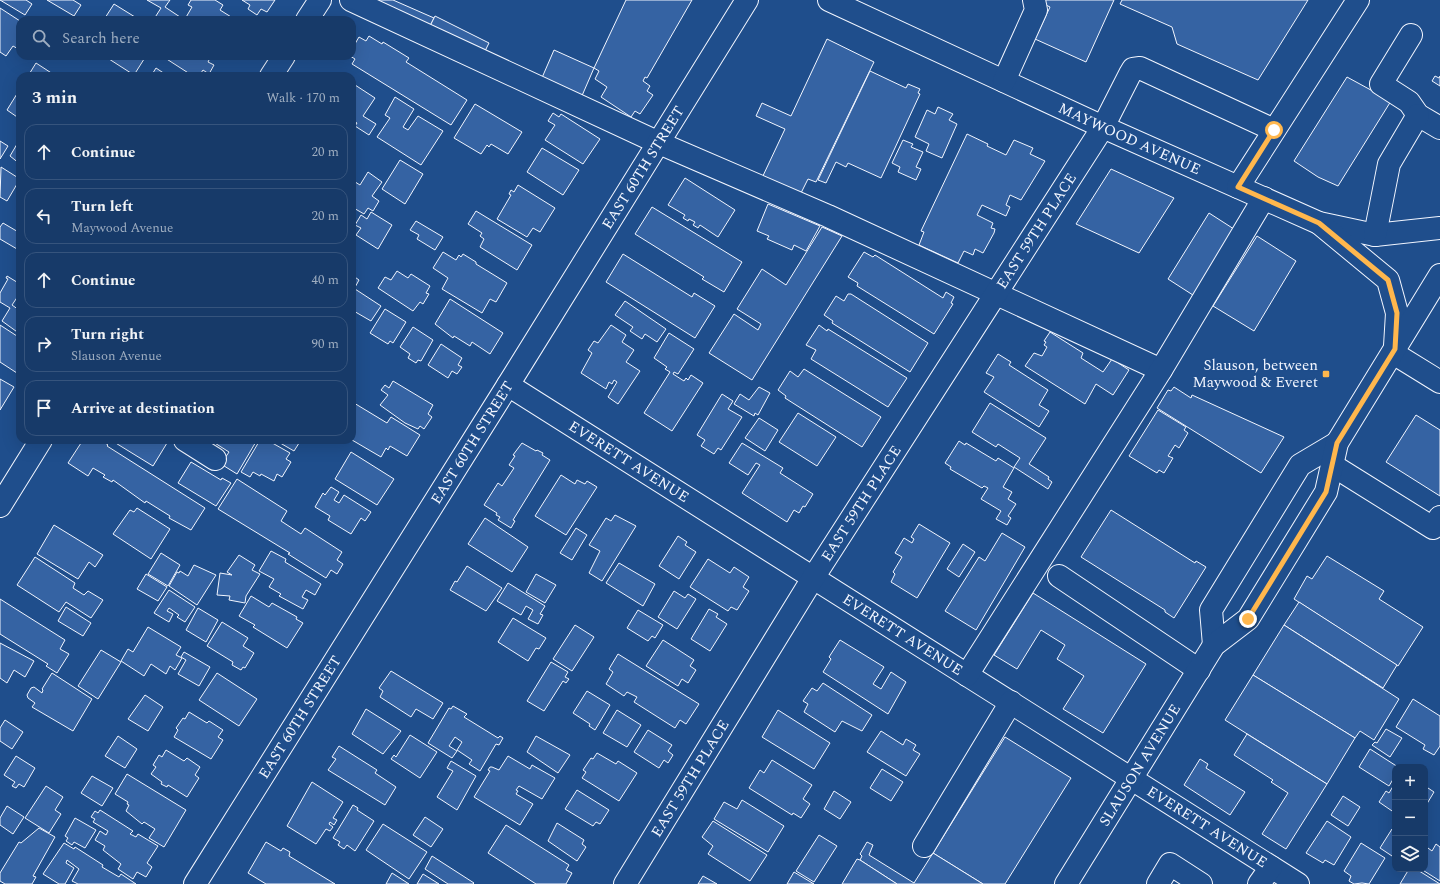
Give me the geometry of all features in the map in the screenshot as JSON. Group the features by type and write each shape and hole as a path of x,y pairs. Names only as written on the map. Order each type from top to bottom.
{"street":[{"path":"310,16 320,0"},
{"path":"351,0 659,143 828,216 1161,370"},
{"name":"EAST 60TH STREET","path":"194,884 508,385 747,0"},
{"name":"MAYWOOD AVENUE","path":"829,0 1103,127 1319,223 1375,235 1440,228"},
{"path":"1004,81 1036,10 1034,0"},
{"path":"1238,187 1358,0"},
{"path":"1411,35 1381,84 1410,102 1418,115 1440,128"},
{"path":"274,72 282,60"},
{"name":"EAST 59TH PLACE","path":"625,884 813,578 1103,127 1133,69 1140,68 1274,130"},
{"path":"1375,235 1389,164 1418,115"},
{"path":"967,675 1161,370 1264,198"},
{"path":"1319,223 1388,280 1397,313 1394,351 1440,382"},
{"name":"SLAUSON AVENUE","path":"1066,884 1214,645 1248,619 1326,492 1337,443 1394,351 1433,300 1440,275"},
{"name":"EVERETT AVENUE","path":"508,385 1131,779 1265,875 1298,884"},
{"name":"SLAUSON AVENUE","path":"1214,645 1211,610 1300,465 1337,443"},
{"path":"0,506 39,444"},
{"path":"191,444 215,459"},
{"path":"1332,465 1433,528 1440,517"},
{"path":"1059,576 1199,670"},
{"path":"924,846 1010,702"},
{"path":"1158,884 1170,864 1201,884"}],"building":[{"path":"0,0 26,0 32,4 25,15"},
{"path":"47,0 73,0 81,5 74,16"},
{"path":"147,0 170,0 165,7 178,16 156,16 161,8"},
{"path":"191,0 215,0 223,5 220,10 230,16 187,16 192,7 188,5"},
{"path":"242,0 275,0 267,12 261,9 257,15 248,9 250,5"},
{"path":"366,0 393,0 434,18 429,28"},
{"path":"626,0 692,0 647,78 645,77 643,81 650,86 647,91 653,95 640,114 635,111 631,117 601,97 607,87 595,79 599,71 594,68"},
{"path":"1044,0 1114,0 1086,62 1035,39 1050,7 1042,3"},
{"path":"1122,0 1308,0 1258,80 1177,44 1172,27 1120,4"},
{"path":"114,4 133,16 106,16"},
{"path":"0,8 16,18 16,48 13,46 6,56 0,52"},
{"path":"435,16 489,43 484,53 429,28"},
{"path":"369,36 382,44 383,42 409,58 406,62 467,100 451,125 352,64 356,60 356,42 359,37 366,41"},
{"path":"827,39 874,62 816,182 808,179 799,197 761,180 785,129 756,116 762,103 791,116"},
{"path":"554,50 594,68 581,98 541,80"},
{"path":"111,60 143,60 136,72 129,72"},
{"path":"168,60 209,60 208,62 214,65 210,72 203,70 202,72 187,72"},
{"path":"36,63 50,72 30,72"},
{"path":"156,68 162,72 154,72"},
{"path":"870,71 906,88 908,84 920,89 918,93 920,94 881,178 848,163 846,167 836,162 826,183 818,180"},
{"path":"1435,76 1439,78 1440,76 1440,86 1432,81"},
{"path":"1347,77 1391,101 1338,186 1318,177 1294,161"},
{"path":"356,86 375,98 363,116 376,124 369,135 356,127"},
{"path":"16,95 16,116 7,110"},
{"path":"395,97 414,109 403,127 408,130 418,116 443,131 421,165 377,137 390,118 385,115"},
{"path":"475,104 522,132 508,154 491,144 489,147 487,145 481,154 454,138"},
{"path":"938,107 953,114 949,120 957,124 942,158 926,151 929,144 915,137 927,110 935,114"},
{"path":"553,113 559,117 561,114 600,139 583,164 545,140 555,125 548,121"},
{"path":"967,134 1006,155 1014,140 1033,148 1030,154 1045,161 1021,200 1010,195 1006,205 1010,207 1006,216 982,205 977,215 993,223 991,228 995,229 994,233 983,253 975,249 973,255 964,251 958,263 919,245 924,232 921,231"},
{"path":"903,140 913,144 911,147 923,152 916,167 921,169 916,180 898,172 900,167 892,163"},
{"path":"0,141 8,146 0,159"},
{"path":"16,146 16,161 10,156"},
{"path":"542,148 579,170 563,195 527,172"},
{"path":"400,160 423,174 405,204 382,189"},
{"path":"1,167 16,176 16,186 7,201 0,197"},
{"path":"1111,169 1174,198 1139,253 1076,224"},
{"path":"368,172 382,182 372,196 379,201 373,211 368,208 364,214 356,209 356,182 360,185"},
{"path":"685,178 735,210 718,237 700,225 698,228 693,225 695,222 689,219 688,221 683,218 685,215 668,205"},
{"path":"518,185 555,208 540,232 533,228 527,237 497,219 511,195 509,194 511,190 514,192"},
{"path":"768,204 820,226 806,251 794,245 792,250 767,239 769,236 757,231"},
{"path":"652,207 742,262 724,292 702,279 704,277 635,234"},
{"path":"476,211 532,245 517,270 480,247 484,239 480,236 482,233 468,224"},
{"path":"371,212 392,225 378,249 356,235 361,228 356,226 356,223 361,215 367,219"},
{"path":"1209,213 1237,231 1196,297 1168,279"},
{"path":"416,221 443,237 435,250 417,239 419,235 410,230"},
{"path":"3,223 16,231 16,248 0,239 0,227"},
{"path":"822,227 842,236 752,380 709,353 734,314 758,330 761,324 737,309 762,269 786,285"},
{"path":"1257,236 1296,261 1254,331 1213,306"},
{"path":"443,252 456,260 459,255 461,257 463,254 507,283 496,302 490,299 482,313 442,289 448,278 433,268"},
{"path":"864,252 873,257 875,255 943,298 946,292 954,297 951,303 953,304 934,334 857,286 858,283 848,277"},
{"path":"623,254 692,297 694,293 715,306 695,338 606,282"},
{"path":"397,271 408,278 411,274 430,286 426,293 429,294 423,304 420,302 413,311 378,288 385,277 391,280"},
{"path":"7,276 16,282 16,299 12,305 16,308 16,331 2,321 10,308 0,302 0,293 8,279 6,278"},
{"path":"356,278 359,280 356,286"},
{"path":"356,290 381,306 371,321 356,312"},
{"path":"848,294 851,294 928,343 910,372 832,323 833,321 824,315 836,296 844,301"},
{"path":"450,299 503,333 490,354 472,342 470,346 454,336 453,338 435,324"},
{"path":"625,301 666,329 657,342 645,334 642,339 630,331 633,327 615,315"},
{"path":"385,309 406,322 393,343 390,341 388,344 370,333"},
{"path":"0,325 16,335 16,372 0,362"},
{"path":"611,325 626,335 622,342 634,350 626,362 640,371 618,404 608,397 617,382 614,380 612,384 609,382 606,389 581,373 592,353 588,350 594,341 598,343"},
{"path":"819,325 827,331 828,329 907,378 888,407 811,359 816,350 806,345"},
{"path":"413,327 433,340 421,361 418,360 416,363 408,358 410,354 400,347"},
{"path":"1050,332 1083,353 1081,358 1103,372 1112,359 1129,370 1113,395 1096,384 1085,404 1025,366 1034,353 1042,356 1047,347 1044,345 1046,342 1044,341"},
{"path":"669,333 694,349 678,374 674,372 673,374 684,381 686,378 688,380 691,375 703,383 672,431 644,413 670,372 665,369 667,367 654,358"},
{"path":"441,344 462,358 458,365 462,367 457,374 452,371 448,378 428,365"},
{"path":"998,354 1011,362 1009,365 1048,390 1039,405 1049,411 1039,427 984,392 994,377 986,373"},
{"path":"804,369 881,417 862,447 785,398 786,396 778,390 790,371 798,377"},
{"path":"0,379 14,387 0,410"},
{"path":"393,381 433,405 428,414 432,417 424,429 420,426 418,429 405,423 380,405 388,395 381,390 385,385 389,388"},
{"path":"759,387 770,393 758,415 755,413 754,416 734,404 740,394 749,400"},
{"path":"1174,387 1191,398 1192,395 1284,437 1261,473 1157,408 1168,390 1171,391"},
{"path":"722,394 733,401 728,409 742,417 721,450 718,448 714,454 701,446 705,440 697,435"},
{"path":"990,403 1046,438 1029,464 1049,477 1048,479 1052,482 1048,489 1014,467 1020,458 998,444 996,447 972,432"},
{"path":"356,404 387,423 391,417 420,435 407,456 390,446 388,450 386,448 381,457 356,442"},
{"path":"1158,410 1186,427 1184,430 1188,433 1179,448 1175,445 1168,456 1173,458 1164,473 1159,470 1157,473 1129,456"},
{"path":"798,413 836,437 817,466 779,442"},
{"path":"1416,415 1440,430 1440,496 1386,462"},
{"path":"759,418 778,430 765,451 745,438"},
{"path":"959,441 965,445 966,443 996,461 998,458 1014,468 1003,487 1012,492 1008,499 1016,504 1008,516 1011,518 1007,525 996,519 1001,511 981,499 988,488 984,486 982,488 950,469 951,467 945,463"},
{"path":"522,443 536,451 537,450 543,453 542,455 550,460 513,520 515,521 511,528 498,520 500,517 496,515 497,513 484,505 498,483 502,486 514,468 509,465 515,456 513,455"},
{"path":"742,443 783,468 780,473 813,494 805,507 803,506 799,513 794,510 787,522 742,493 760,465 756,463 748,475 729,463"},
{"path":"80,444 107,444 107,446 205,508 191,530 169,518 170,516 146,501 145,503 113,480 112,482 103,477 105,475 93,468 88,476 68,463"},
{"path":"117,444 166,444 153,466"},
{"path":"216,444 255,444 237,474 221,464 229,452"},
{"path":"258,444 274,444 290,453 286,459 291,462 282,477 277,474 274,481 261,474 260,476 253,472 250,477 241,472"},
{"path":"282,444 298,444 294,451"},
{"path":"351,452 394,479 377,505 335,479"},
{"path":"191,462 221,480 222,478 231,483 216,506 178,483"},
{"path":"561,475 575,484 577,480 585,484 587,481 597,487 566,535 535,516"},
{"path":"237,479 287,511 281,521 301,534 305,528 342,552 337,560 343,564 337,574 331,570 326,578 288,554 290,553 218,509"},
{"path":"331,487 339,492 334,500 339,503 344,495 371,512 365,521 361,518 351,534 328,520 330,516 315,507 323,493 325,495"},
{"path":"137,508 170,529 151,559 113,534 130,510 134,512"},
{"path":"1111,510 1195,563 1196,561 1206,567 1174,618 1165,612 1165,610 1081,557"},
{"path":"615,515 636,526 602,581 589,573 600,551 589,545 606,518 611,521"},
{"path":"485,518 528,547 512,572 468,544"},
{"path":"919,524 950,543 917,598 891,582 895,574 893,572 902,557 895,553 904,538 912,543 914,539 911,537"},
{"path":"54,525 103,555 95,567 89,562 78,579 37,554"},
{"path":"576,528 587,535 572,560 560,553"},
{"path":"1002,533 1025,547 976,630 945,611 979,557 985,561"},
{"path":"678,536 687,542 685,545 696,552 679,579 659,566"},
{"path":"963,544 975,552 959,577 947,569"},
{"path":"271,551 286,559 285,562 321,584 315,595 306,590 302,597 308,600 303,609 279,596 281,594 269,587 274,579 259,571"},
{"path":"161,553 180,565 168,586 148,574"},
{"path":"239,555 255,565 252,570 260,574 246,596 245,603 229,600 230,596 217,595 220,573 232,575 227,572"},
{"path":"1327,556 1384,591 1379,599 1423,627 1398,666 1294,599 1307,576 1312,579"},
{"path":"35,557 75,583 73,588 84,595 88,591 103,600 91,618 66,602 59,612 17,585"},
{"path":"708,559 730,573 734,567 749,577 743,587 749,591 737,610 731,607 728,611 690,587"},
{"path":"619,563 655,584 643,606 606,583"},
{"path":"194,565 216,575 197,605 169,586 177,572 179,573 180,571 188,576"},
{"path":"467,566 502,588 486,611 450,590"},
{"path":"146,574 167,587 158,601 137,589"},
{"path":"536,574 556,585 545,603 526,592"},
{"path":"508,583 545,606 540,614 543,615 538,624 528,619 533,610 526,606 521,615 497,601"},
{"path":"169,590 195,607 185,622 177,617 179,615 169,608 167,611 173,614 169,622 154,613"},
{"path":"674,591 685,598 688,594 696,599 677,629 658,617"},
{"path":"1033,593 1146,664 1103,733 1063,709 1084,676 1057,659 1065,645 1041,630 1017,669 994,655"},
{"path":"251,596 269,607 272,603 297,617 296,619 303,623 287,648 253,627 255,625 239,616"},
{"path":"0,599 65,640 60,649 69,654 57,673 46,666 48,664 0,634"},
{"path":"1299,602 1397,665 1383,688 1284,625"},
{"path":"66,607 91,623 83,636 58,621"},
{"path":"198,608 218,620 206,642 186,630"},
{"path":"709,609 718,614 716,617 727,624 710,651 691,639"},
{"path":"638,610 663,625 655,638 652,636 648,641 627,628"},
{"path":"513,618 546,638 539,649 536,648 528,661 498,642"},
{"path":"222,622 248,638 243,646 254,653 245,668 243,667 241,670 232,665 233,662 207,646"},
{"path":"575,625 594,637 572,671 553,659"},
{"path":"1284,625 1399,699 1374,740 1360,731 1355,738 1253,675"},
{"path":"148,627 181,647 176,655 182,658 175,670 170,666 166,674 151,664 144,676 121,661 128,649 133,652"},
{"path":"663,640 694,660 690,666 696,670 688,683 682,679 678,686 646,666"},
{"path":"840,640 884,667 873,684 881,689 891,672 906,682 888,714 823,672 831,659 829,657"},
{"path":"0,643 34,661 25,677 14,670 7,683 0,678"},
{"path":"101,650 121,662 98,699 78,686"},
{"path":"184,652 210,667 199,686 178,674 186,660 181,657"},
{"path":"618,654 699,704 686,724 680,720 675,728 634,702 637,697 627,692 624,696 606,684 613,672 609,669"},
{"path":"551,662 568,672 565,677 569,679 566,683 563,681 544,711 527,701"},
{"path":"391,671 443,703 433,719 416,709 411,717 380,697 383,691 379,688"},
{"path":"52,673 92,699 73,731 32,707 35,703 28,698 27,695 31,688 34,687 42,693 42,689"},
{"path":"217,673 257,699 239,726 199,700"},
{"path":"1253,675 1355,738 1327,784 1225,720"},
{"path":"823,683 872,715 862,731 842,721 835,732 804,712 808,704 803,701 812,688 817,691"},
{"path":"587,691 610,705 595,730 589,726 590,724 573,713"},
{"path":"145,695 163,707 148,731 128,719"},
{"path":"1413,699 1440,716 1440,746 1434,755 1423,749 1425,745 1396,727"},
{"path":"453,706 467,714 464,717 498,738 500,736 503,738 499,745 496,744 480,771 469,764 472,760 457,750 462,742 455,737 449,746 457,751 452,758 428,743 449,708 451,709"},
{"path":"366,709 401,731 383,754 352,734"},
{"path":"617,710 641,725 627,747 603,733"},
{"path":"778,710 830,743 814,769 762,737"},
{"path":"189,712 207,723 209,721 223,730 218,737 223,740 211,759 174,737 178,730 176,728 183,718 185,719"},
{"path":"5,720 23,732 12,749 0,741 0,728"},
{"path":"1386,729 1402,738 1390,757 1372,745 1375,742 1377,743"},
{"path":"648,730 672,745 668,751 673,755 668,763 664,760 659,768 634,752"},
{"path":"881,731 903,745 906,739 916,745 913,750 920,754 906,776 867,752"},
{"path":"1247,734 1327,784 1286,849 1262,834 1288,793 1271,782 1273,780 1234,755"},
{"path":"410,735 437,752 420,778 391,759 394,755 396,757"},
{"path":"118,736 137,749 125,768 105,756"},
{"path":"536,736 570,755 558,773 527,752"},
{"path":"1005,737 1071,778 1005,884 983,884 933,853"},
{"path":"339,746 377,770 375,773 396,787 385,805 328,770 336,759 332,757"},
{"path":"1370,749 1393,764 1392,764 1392,781 1389,786 1359,767"},
{"path":"166,750 184,761 187,758 200,767 195,775 199,778 187,797 168,785 167,787 161,784 162,782 151,774 156,767 153,765 159,755 162,757"},
{"path":"597,753 616,764 618,761 637,773 619,801 582,778 586,772 583,770 591,758 593,759"},
{"path":"16,756 35,768 24,787 19,784 16,788 12,786 15,782 4,775"},
{"path":"508,756 530,769 532,765 555,778 542,799 519,786 516,790 518,791 516,794 533,804 520,825 474,797 490,771 488,770 490,767 499,770"},
{"path":"1200,759 1208,764 1206,768 1245,792 1230,815 1184,785"},
{"path":"772,760 812,785 803,799 810,804 801,818 793,813 792,815 749,788 760,770 764,773"},
{"path":"451,761 476,776 457,810 437,797 453,771 447,768"},
{"path":"882,769 903,782 891,801 870,788"},
{"path":"127,774 186,810 164,847 149,838 155,829 144,822 142,824 126,811 129,805 127,804 128,802 115,794"},
{"path":"92,776 113,788 102,806 81,793"},
{"path":"312,782 343,802 333,818 337,820 334,825 330,822 329,824 333,827 330,831 326,829 316,844 287,826"},
{"path":"46,786 63,797 55,810 61,814 49,833 25,818"},
{"path":"1392,788 1392,811 1379,802 1386,791 1389,793"},
{"path":"1428,788 1434,792 1428,802"},
{"path":"577,790 609,810 600,824 596,822 593,826 565,809"},
{"path":"834,791 851,802 840,819 824,809"},
{"path":"1343,796 1360,807 1348,826 1331,815"},
{"path":"742,800 784,826 768,852 714,819 724,802 737,809"},
{"path":"353,805 358,808 357,810 374,821 355,851 347,845 344,849 338,845 340,842 333,838"},
{"path":"7,806 24,817 13,834 0,825 0,818"},
{"path":"100,810 133,831 130,834 136,837 138,834 158,846 147,863 152,867 146,877 137,872 133,879 118,869 121,864 103,850 105,846 95,840 100,831 106,835 108,831 93,822 95,819 91,817 95,811 98,813"},
{"path":"425,817 443,829 431,847 413,835"},
{"path":"75,818 96,830 85,848 74,842 72,845 66,841 68,838 65,836"},
{"path":"713,821 767,855 750,881 708,854 713,846 702,837"},
{"path":"1327,821 1351,837 1334,865 1325,860 1323,863 1306,853"},
{"path":"557,823 584,840 582,844 586,847 577,861 548,841"},
{"path":"383,824 427,852 409,879 366,850"},
{"path":"506,825 569,865 566,870 572,873 566,884 536,884 488,853"},
{"path":"39,828 55,837 33,876 36,877 32,884 5,884 0,881 0,873 19,842 21,843"},
{"path":"1392,829 1392,856 1380,848"},
{"path":"819,835 837,846 814,882 796,871"},
{"path":"266,842 281,851 283,848 290,852 289,856 335,884 266,884 248,873"},
{"path":"867,842 873,845 869,855 914,883 933,853 983,884 897,884 860,860 862,856 860,854"},
{"path":"64,843 74,849 75,847 103,865 102,867 119,877 121,874 136,884 78,884 72,881 79,869 67,860 66,863 74,868 65,884 59,884 43,874"},
{"path":"1361,843 1385,858 1369,884 1354,884 1349,881 1351,876 1344,871"},
{"path":"1436,844 1440,847 1440,881 1426,872 1428,872 1428,848 1432,851"},
{"path":"432,856 474,883 448,884 425,869"},
{"path":"857,859 860,860 897,884 842,884"},
{"path":"794,872 814,884 787,884"},
{"path":"1407,872 1421,872 1440,884 1400,884"},
{"path":"392,873 409,884 386,884"},
{"path":"423,874 439,884 417,884"},
{"path":"703,876 717,884 698,884"}],"place":[{"name":"Slauson, between Maywood & Everet","path":"1326,374"}],"route":[{"path":"1248,619 1326,492 1337,443 1395,349 1397,313 1393,293 1388,280 1319,223 1238,187 1274,130"}]}
